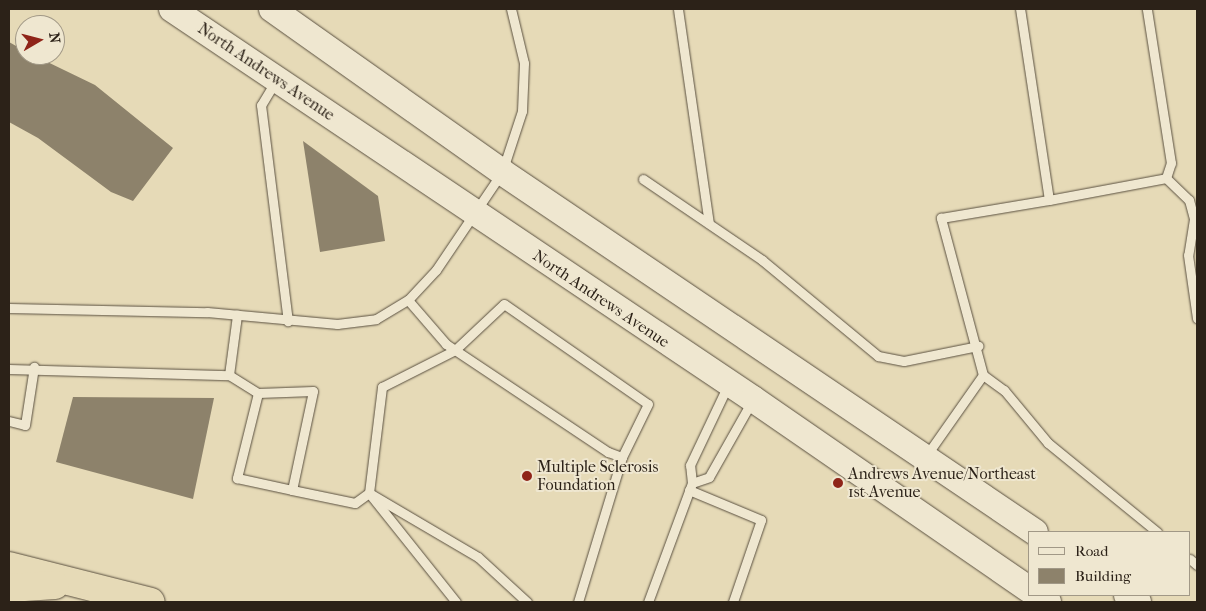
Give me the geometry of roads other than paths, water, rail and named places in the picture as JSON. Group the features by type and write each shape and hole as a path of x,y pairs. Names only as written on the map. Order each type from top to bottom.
{"highway":[{"path":"9,566 151,602"},
{"path":"9,588 74,584"}],"main road":[{"name":"North Andrews Avenue","path":"172,9 728,385 753,399 1028,589"},
{"path":"272,9 502,172 1034,531"}],"lane":[{"path":"9,308 237,315 338,324 376,319 408,300 436,270 502,172 522,111 524,63 511,9"},
{"path":"678,9 709,223"},
{"path":"1020,9 1049,200"},
{"path":"1147,9 1170,163 1166,178"},
{"path":"277,80 261,105 288,321"},
{"path":"1156,531 1048,443 1004,390 983,375 978,346 941,218 1166,178"},
{"path":"1166,178 1189,200 1194,219 1188,255 1197,318"},
{"path":"643,179 762,260 878,356 904,361 978,346"},
{"path":"408,300 455,350 608,452 622,457"},
{"path":"456,602 370,493 382,387 455,350 504,304 648,404 622,457 578,602"},
{"path":"229,375 237,315"},
{"path":"9,421 25,425 34,367"},
{"path":"9,369 34,367 229,375 258,393 313,391 292,490"},
{"path":"925,458 983,375"},
{"path":"648,602 691,486 690,465 728,385"},
{"path":"258,393 237,478 355,504 370,493"},
{"path":"691,486 709,477 753,399"},
{"path":"691,486 760,520 732,602"},
{"path":"370,493 478,557 527,602"}],"place":[{"name":"Multiple Sclerosis Foundation","path":"527,476"},
{"name":"Andrews Avenue/Northeast 1st Avenue","path":"838,483"}]}
